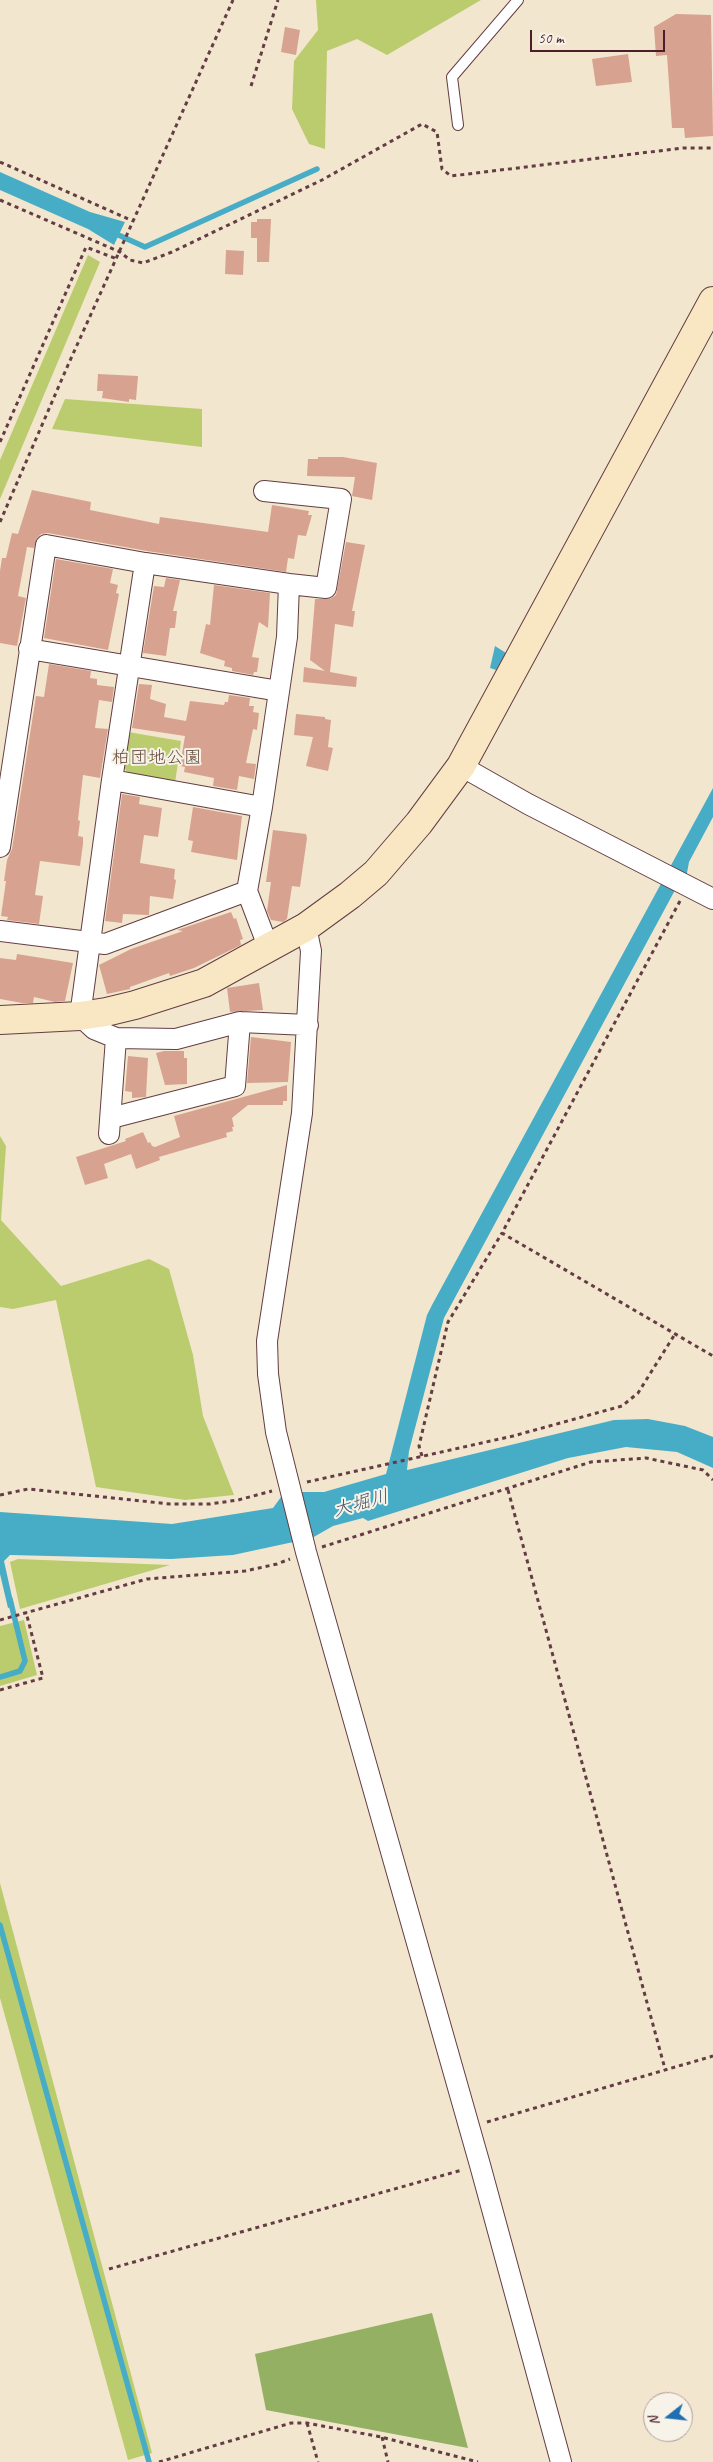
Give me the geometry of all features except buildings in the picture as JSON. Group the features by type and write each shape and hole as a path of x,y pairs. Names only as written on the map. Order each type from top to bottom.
{"street":[{"path":"0,1020 80,1016 135,1005 204,983 306,927 350,895 376,872 419,823 461,766 713,301"},
{"path":"0,847 7,745 28,649 46,545 145,563 326,588 341,499 264,491"},
{"path":"80,1016 112,780 145,563"},
{"path":"269,949 248,890 287,637 289,584"},
{"path":"28,649 279,692"},
{"path":"461,766 528,804 713,899"},
{"path":"112,780 262,807"},
{"path":"0,931 105,944 248,890"},
{"path":"306,927 310,951 308,1025 302,1113 267,1341 268,1374 276,1432 305,1548 470,2128 561,2462"},
{"path":"80,1016 94,1029 116,1038 176,1040 240,1022 308,1025"},
{"path":"116,1038 110,1126 235,1086 240,1022"}],"lane":[{"path":"458,125 452,77 518,0"}],"path":[{"path":"0,522 130,227 233,0"},
{"path":"251,86 278,0"},
{"path":"0,200 121,250 130,260 143,263 172,252 322,180 422,124 437,132 442,169 451,176 683,148 713,148"},
{"path":"0,162 133,221"},
{"path":"0,442 86,247 117,259"},
{"path":"422,1456 419,1446 448,1322 502,1233 686,884"},
{"path":"502,1233 713,1356"},
{"path":"0,1495 28,1489 170,1504 210,1504 290,1490 387,1463 513,1436 622,1406 638,1393 675,1334"},
{"path":"2,1619 147,1580 245,1571 277,1564 305,1548 508,1490 591,1462 646,1458 703,1470 713,1480"},
{"path":"508,1490 666,2069"},
{"path":"0,1690 42,1678 26,1612"},
{"path":"470,2128 713,2056"},
{"path":"109,2269 480,2165"},
{"path":"161,2461 291,2423 307,2423 381,2437 478,2462"},
{"path":"307,2423 318,2462"},
{"path":"381,2437 388,2462"}],"green space":[{"path":"316,0 481,0 387,55 357,39 327,51 325,149 309,144 292,109 294,61 318,30"},
{"path":"88,255 100,262 0,499 0,460"},
{"path":"65,399 202,409 202,447 52,429"},
{"name":"柏団地公園","path":"128,732 181,741 175,783 129,776 123,765"},
{"path":"0,1136 6,1146 1,1220 61,1286 149,1259 169,1269 193,1355 203,1416 234,1495 185,1500 96,1487 56,1300 13,1309 0,1307"},
{"path":"18,1559 170,1565 20,1609 10,1562"},
{"path":"24,1620 37,1675 0,1686 0,1626"},
{"path":"0,1883 152,2453 128,2460 0,1998"},
{"path":"432,2313 468,2448 266,2410 255,2354"}],"water":[{"path":"0,172 90,212 125,222 114,245 88,229 0,190"},
{"path":"495,646 506,653 496,670 490,668"},
{"name":"大堀川","path":"713,788 713,817 689,862 687,873 674,892 444,1318 409,1451 407,1470 614,1420 648,1419 685,1426 713,1437 713,1468 677,1452 626,1447 568,1458 368,1521 363,1518 333,1526 312,1538 233,1555 171,1559 10,1555 4,1561 14,1606 8,1608 0,1574 0,1512 172,1524 273,1508 281,1497 286,1502 302,1492 324,1492 386,1474 427,1315"}],"waterway":[{"path":"114,233 145,247 317,169"},
{"path":"0,1677 20,1671 25,1661 10,1599"},
{"path":"0,1925 149,2462"}]}
